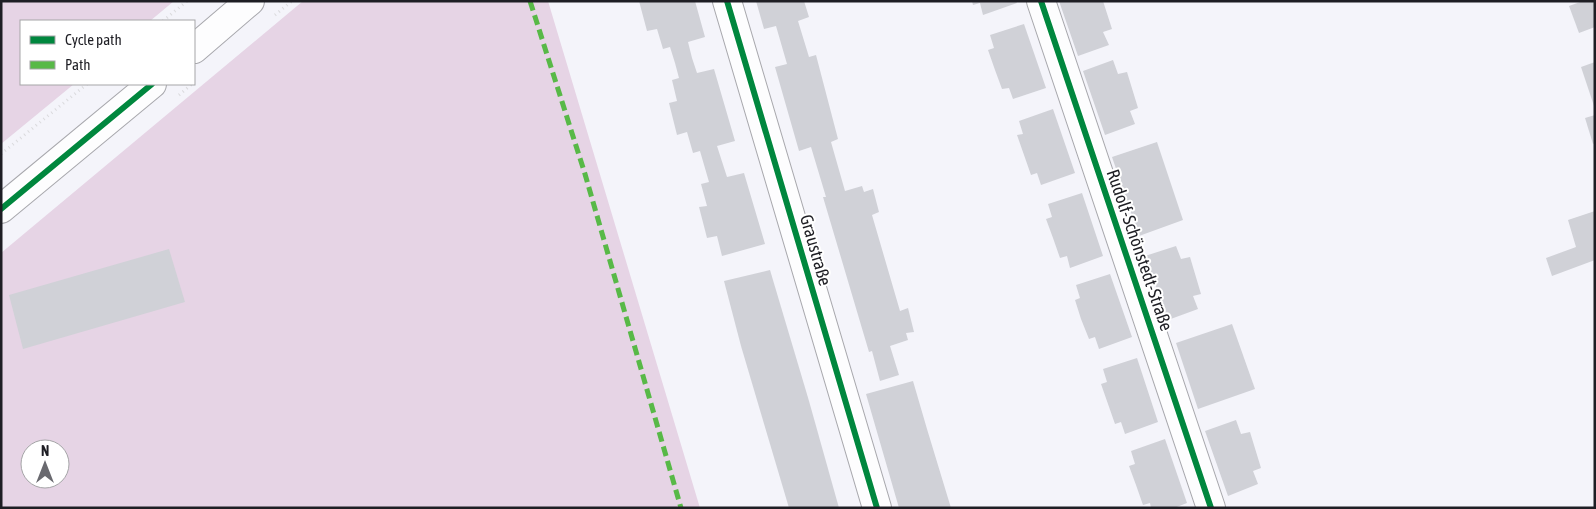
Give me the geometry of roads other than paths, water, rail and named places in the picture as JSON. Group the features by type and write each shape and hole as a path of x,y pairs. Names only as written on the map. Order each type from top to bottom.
{"street":[{"path":"195,48 250,1"},
{"name":"Graustraße","path":"728,1 877,508"},
{"name":"Rudolf-Schönstedt-Straße","path":"1040,1 1211,508"},
{"path":"1,209 151,85"}]}
